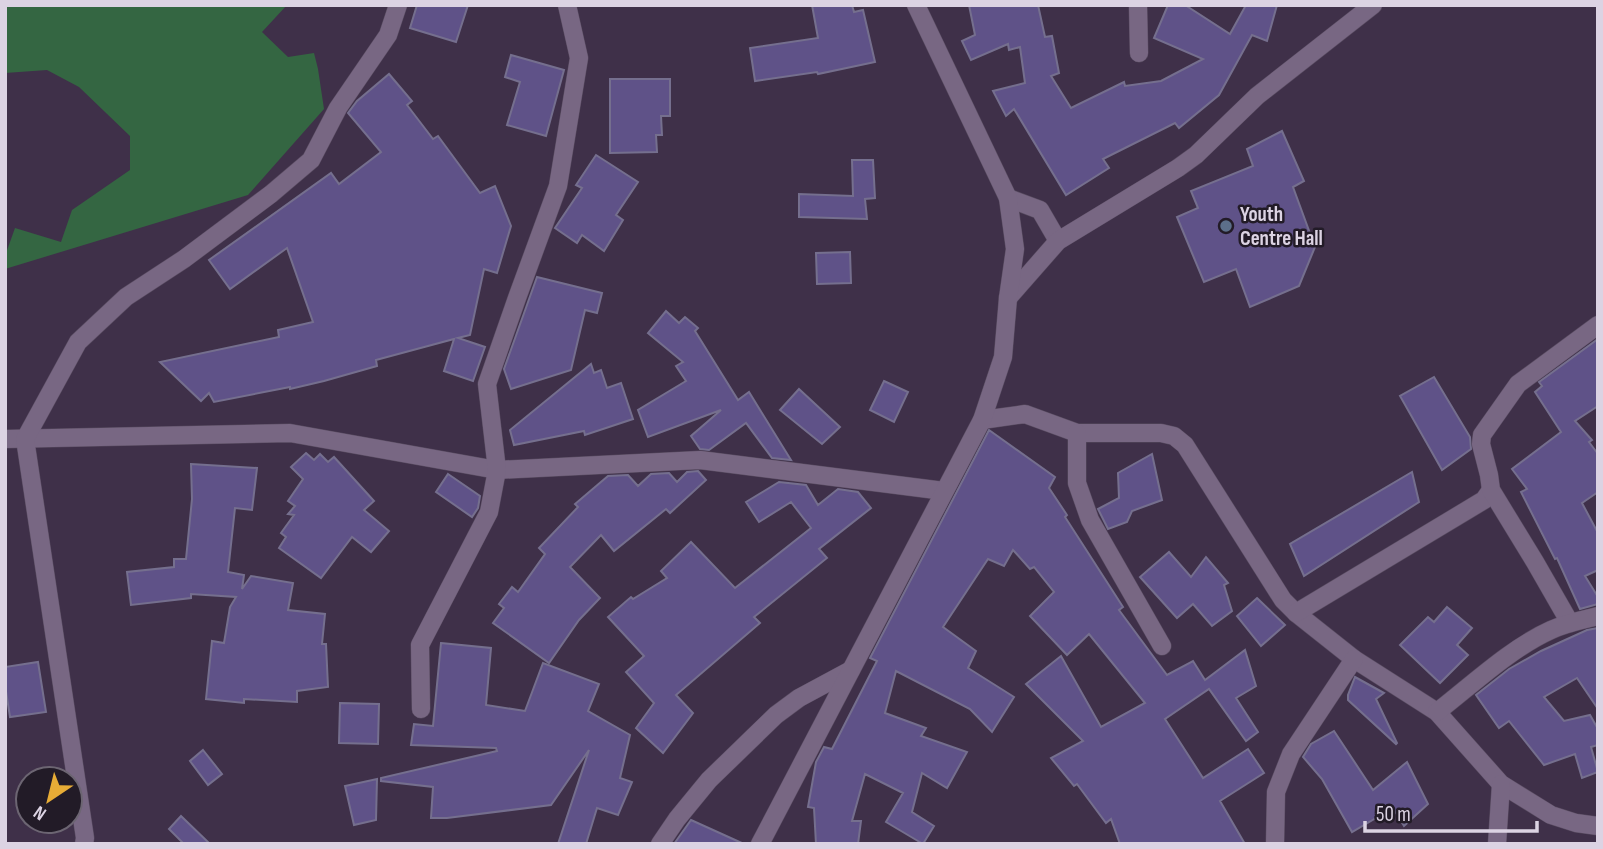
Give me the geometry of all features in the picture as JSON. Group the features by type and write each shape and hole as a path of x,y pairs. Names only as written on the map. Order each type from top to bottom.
{"street":[{"path":"83,844 85,838 25,439 78,342 126,297 206,243 311,160 338,107 387,36 398,5"},
{"path":"421,709 420,645 489,512 497,470 487,384 558,187 579,58 567,5"},
{"path":"760,844 982,420 1003,357 1015,249 1008,198 916,5"},
{"path":"1138,5 1139,53"},
{"path":"1008,298 1058,241 1196,155 1257,96 1373,5"},
{"path":"1008,198 1040,210 1058,241"},
{"path":"1570,623 1491,490 1481,444 1482,435 1518,384 1598,325"},
{"path":"982,420 1025,414 1077,433 1161,433 1174,436 1185,444 1283,600 1296,613 1354,659 1437,712 1500,784 1551,815 1598,826"},
{"path":"5,439 290,433 497,470 700,460 944,491"},
{"path":"1077,433 1077,482 1090,520 1162,646"},
{"path":"1296,613 1484,500 1491,490"},
{"path":"1437,712 1524,645 1552,630 1598,616"},
{"path":"1275,844 1276,792 1291,754 1354,659"},
{"path":"660,844 709,780 775,715 799,698 851,670"},
{"path":"1497,844 1500,784"}],"green space":[{"path":"5,5 287,5 262,32 288,57 314,53 324,109 248,195 5,269 5,256 15,228 61,242 72,210 130,170 130,136 79,87 47,70 5,73"}],"building":[{"path":"417,5 468,5 456,42 410,28"},
{"path":"812,5 852,5 854,12 863,10 875,62 818,74 755,81 750,48 818,38"},
{"path":"969,5 1038,5 1045,37 1052,36 1059,73 1051,76 1071,108 1124,82 1125,86 1161,81 1203,59 1154,38 1168,5 1185,5 1230,34 1246,5 1277,5 1267,41 1252,35 1219,95 1179,128 1175,123 1103,159 1109,168 1066,195 1014,109 1006,116 993,91 1025,83 1020,47 1009,50 1008,44 971,60 962,41 975,35"},
{"path":"511,55 564,70 546,136 507,125 520,82 505,77"},
{"path":"389,74 412,101 407,105 433,139 438,136 480,193 495,186 511,226 497,273 484,269 470,335 458,338 485,347 473,381 444,371 454,339 376,360 377,366 324,381 214,402 209,393 201,401 160,362 279,337 278,330 313,322 287,248 230,289 209,260 331,173 339,184 381,152 348,113 357,101"},
{"path":"610,79 670,79 670,116 661,116 662,135 656,135 657,152 610,153"},
{"path":"1282,131 1304,181 1293,187 1315,247 1299,286 1250,307 1236,269 1204,282 1177,217 1198,208 1191,191 1253,166 1247,149"},
{"path":"596,155 638,182 616,215 623,220 604,251 582,235 577,243 555,228 582,188 576,185"},
{"path":"852,160 873,160 875,198 865,199 867,219 799,217 799,194 853,196"},
{"path":"850,252 851,283 817,284 816,253"},
{"path":"537,277 602,293 597,313 585,310 571,370 511,389 504,369"},
{"path":"666,311 679,323 685,317 698,328 695,331 738,400 749,392 791,460 772,458 746,423 709,450 700,449 691,436 721,410 648,437 638,410 686,381 676,366 683,362 648,333"},
{"path":"1598,339 1598,406 1575,421 1592,440 1589,442 1598,454 1598,492 1582,503 1598,533 1598,570 1585,576 1598,597 1598,604 1580,609 1557,558 1555,559 1521,492 1527,489 1512,469 1561,432 1535,392 1542,386 1539,382"},
{"path":"591,364 594,373 601,370 607,388 621,383 633,419 585,435 584,431 514,445 510,430"},
{"path":"1434,377 1470,437 1471,449 1442,470 1400,396"},
{"path":"884,381 908,392 894,422 870,410"},
{"path":"799,389 840,427 822,444 780,410"},
{"path":"989,430 1055,477 1049,488 1067,515 1065,517 1123,607 1119,610 1167,675 1193,661 1205,680 1245,650 1256,686 1236,698 1258,732 1246,741 1209,689 1165,719 1203,778 1248,749 1264,773 1220,801 1245,844 1120,844 1111,819 1106,823 1077,784 1074,786 1051,758 1083,741 1026,684 1061,656 1101,727 1145,703 1089,634 1067,655 1030,616 1054,592 1034,567 1030,569 1013,550 1004,566 988,559 943,627 976,651 968,668 1014,697 992,732 970,709 896,671 885,713 926,728 921,736 967,752 947,788 922,773 912,812 934,826 923,844 886,822 903,793 865,774 852,821 861,821 858,844 816,844 814,808 808,807 816,762 824,747 832,749 877,661 870,658"},
{"path":"306,453 314,460 320,454 328,462 334,457 374,501 364,510 389,531 371,552 352,537 321,578 279,548 286,537 281,533 294,515 288,514 295,506 288,501 303,479 291,467"},
{"path":"1152,454 1162,500 1132,511 1127,522 1108,529 1098,509 1119,498 1118,473"},
{"path":"191,464 257,468 252,510 235,508 228,572 244,575 242,589 251,576 293,583 288,610 325,614 322,644 326,644 328,687 297,691 297,702 244,699 244,703 206,699 212,641 224,643 230,607 236,597 191,594 191,598 131,605 127,572 174,567 174,559 186,559 192,499"},
{"path":"698,471 706,480 670,513 666,509 614,551 601,535 570,567 600,598 579,620 549,663 493,623 504,608 499,604 512,587 518,592 545,554 539,548 578,507 575,504 608,476 628,475 638,486 651,474 669,473 677,482 687,472"},
{"path":"1412,472 1419,502 1304,576 1290,544"},
{"path":"448,474 480,496 478,508 472,517 436,492"},
{"path":"779,482 806,485 818,505 838,489 858,492 871,508 819,549 827,558 754,617 760,623 676,695 693,713 663,753 636,728 654,703 626,672 644,656 608,617 631,597 633,599 667,578 661,571 691,542 735,588 811,528 791,502 759,522 746,502"},
{"path":"1169,552 1191,577 1206,557 1228,583 1224,585 1232,611 1212,626 1193,604 1177,618 1140,577"},
{"path":"1257,598 1285,625 1261,646 1237,616"},
{"path":"1447,607 1472,628 1457,645 1468,655 1440,683 1400,645 1428,617 1434,622"},
{"path":"1598,628 1598,709 1577,678 1544,697 1564,721 1590,715 1598,729 1598,745 1591,747 1598,772 1582,778 1575,754 1544,765 1509,721 1499,728 1476,695 1509,669 1541,651 1587,630"},
{"path":"441,643 491,648 486,705 525,711 543,663 599,684 588,711 630,735 620,778 632,782 618,815 597,808 586,844 558,844 589,750 551,805 431,818 433,787 381,781 381,778 497,751 496,748 411,745 414,724 433,726"},
{"path":"38,662 46,712 10,717 5,667"},
{"path":"1355,677 1384,693 1376,699 1396,744 1348,700"},
{"path":"340,703 379,704 378,744 339,743"},
{"path":"1334,731 1373,790 1407,762 1428,804 1404,826 1393,808 1352,832 1322,779 1303,757 1311,744"},
{"path":"203,750 222,774 208,785 190,761"},
{"path":"377,779 376,820 354,825 345,786"},
{"path":"181,816 210,844 184,844 169,829"},
{"path":"691,820 744,844 674,844"}],"place":[{"name":"Youth Centre Hall","path":"1226,226"}]}
